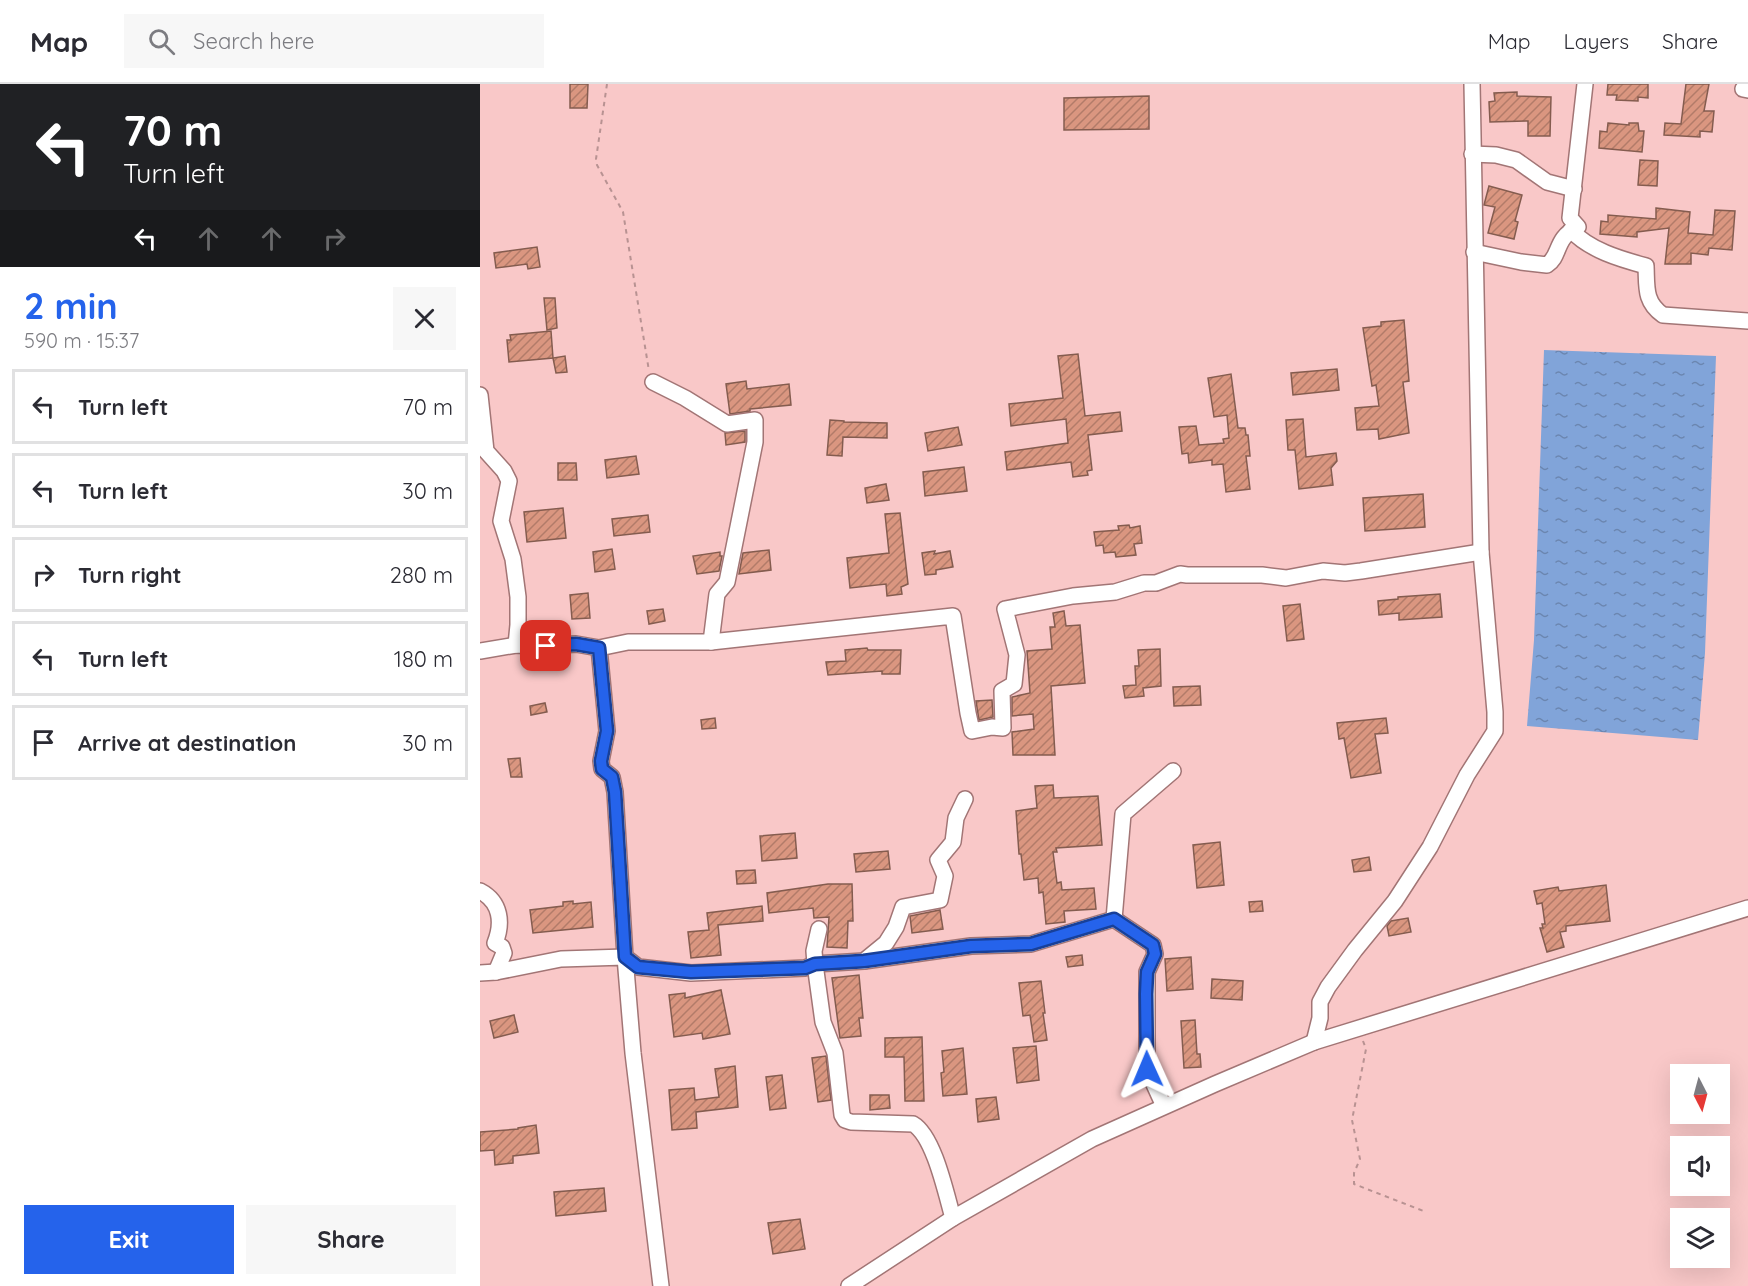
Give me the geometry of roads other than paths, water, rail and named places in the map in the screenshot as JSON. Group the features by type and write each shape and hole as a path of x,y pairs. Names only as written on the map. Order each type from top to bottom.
{"street":[{"path":"1314,1042 1320,1018 1320,1002 1328,987 1354,950 1395,901 1430,847 1467,775 1495,731 1481,552 1472,84"},
{"path":"1474,252 1547,265 1552,262 1564,236 1578,227 1570,218 1585,84"},
{"path":"1472,154 1496,155 1516,160 1547,182 1574,189"},
{"path":"1571,230 1581,240 1601,251 1646,266 1649,300 1663,315 1748,321"},
{"path":"653,382 685,398 727,424 755,420 755,442 727,582 717,594 711,642"},
{"path":"480,395 486,452 504,471 509,481 501,521 513,559 518,597 516,645"},
{"path":"480,651 516,645 576,644 599,648 628,642 711,642 953,616 972,731 992,727 1003,728 1002,691 1014,684 1017,655 1005,609 1073,596 1116,592 1144,583 1156,583 1180,574 1262,575 1286,578 1317,572 1361,571 1481,552"},
{"path":"599,648 607,731 601,761 602,769 612,777 615,792 633,1053 662,1286"},
{"path":"1114,919 1123,814 1173,771"},
{"path":"864,961 886,943 896,927 903,907 940,900 945,876 938,860 953,842 956,818 965,799"},
{"path":"480,891 493,903 500,918 495,943 502,946 504,953 496,972"},
{"path":"849,1286 953,1218 1092,1139 1204,1088 1314,1042 1748,908"},
{"path":"480,973 561,959 625,957 638,967 691,972 805,968 815,964 864,961 971,946 1031,944 1114,919"},
{"path":"1114,919 1153,945 1155,954 1147,972 1147,1069 1162,1102"},
{"path":"819,928 814,951 815,964 823,1022 835,1053 842,1115 845,1120 851,1122 913,1124 920,1128 940,1173 953,1218"}],"water":[{"path":"1544,350 1716,356 1705,653 1698,740 1527,726 1534,640"}]}
